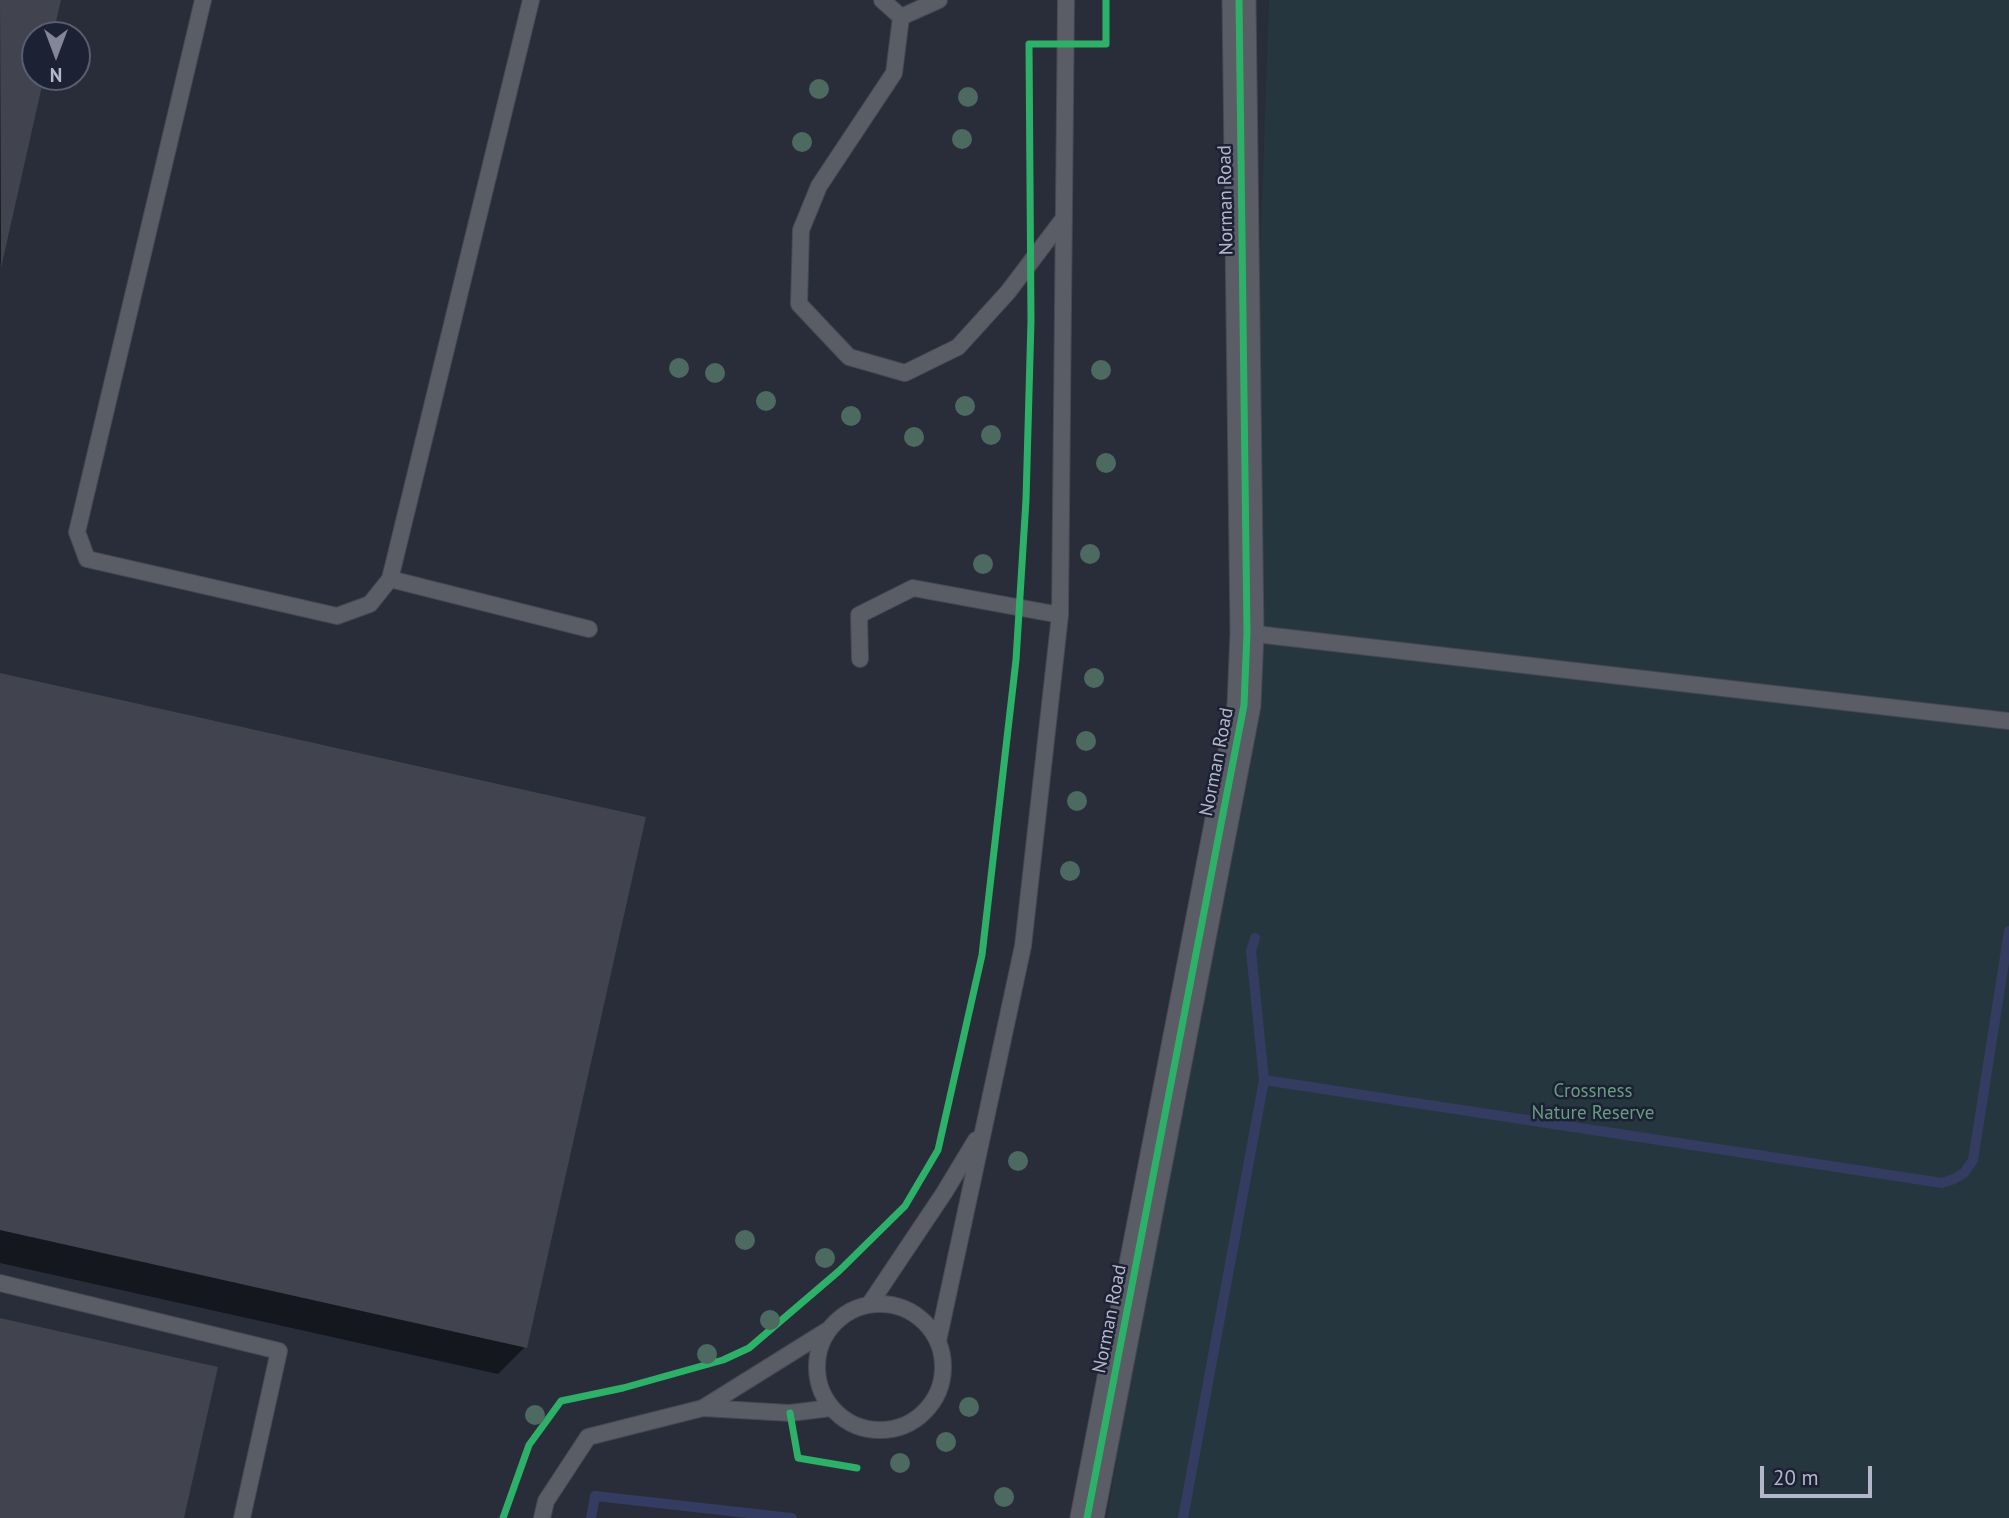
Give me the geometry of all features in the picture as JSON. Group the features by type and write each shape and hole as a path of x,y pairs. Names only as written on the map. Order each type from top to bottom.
{"street":[{"name":"Norman Road","path":"1087,1518 1244,705 1247,633 1239,0"}],"lane":[{"path":"203,0 77,532 87,559 337,617 370,604 390,579 531,0"},
{"path":"883,0 901,17"},
{"path":"901,17 939,0"},
{"path":"938,1341 1023,946 1060,615 1066,0"},
{"path":"901,17 894,73 819,186 801,230 799,304 849,357 905,373 958,347 1008,292 1064,218"},
{"path":"390,579 589,629"},
{"path":"860,659 859,615 913,588 1060,615"},
{"path":"1247,633 2009,721"},
{"path":"869,1305 944,1193 982,1129"},
{"path":"0,1283 279,1351 242,1518"},
{"path":"703,1408 828,1329 844,1315 869,1305 904,1308 922,1320 938,1341 944,1364 941,1387 935,1400 912,1423 882,1431 854,1426 831,1408 818,1382 819,1349 828,1329"},
{"path":"542,1518 545,1501 588,1437 703,1408 790,1413 831,1408"}],"green space":[{"name":"Crossness Nature Reserve","path":"1269,0 2009,0 2009,1518 1107,1518 1247,633"}],"building":[{"path":"0,0 61,0 56,21 21,21 21,91 41,91 1,268"},
{"path":"0,673 646,817 527,1348 0,1230"},
{"path":"0,1318 218,1367 184,1518 0,1518"}],"waterway":[{"path":"1264,1080 1942,1183 1964,1173 1973,1160 2009,931"},
{"path":"1183,1518 1264,1080 1251,951 1255,938"},
{"path":"591,1518 595,1496 792,1518"}],"cycle path":[{"path":"503,1518 529,1445 561,1401 623,1388 723,1360 749,1348 839,1271 905,1206 938,1150 982,955 1016,660 1026,500 1031,321 1029,44 1106,44 1106,0"},
{"path":"1087,1518 1244,705 1247,633 1239,0"},
{"path":"790,1413 798,1458 857,1468"}]}
